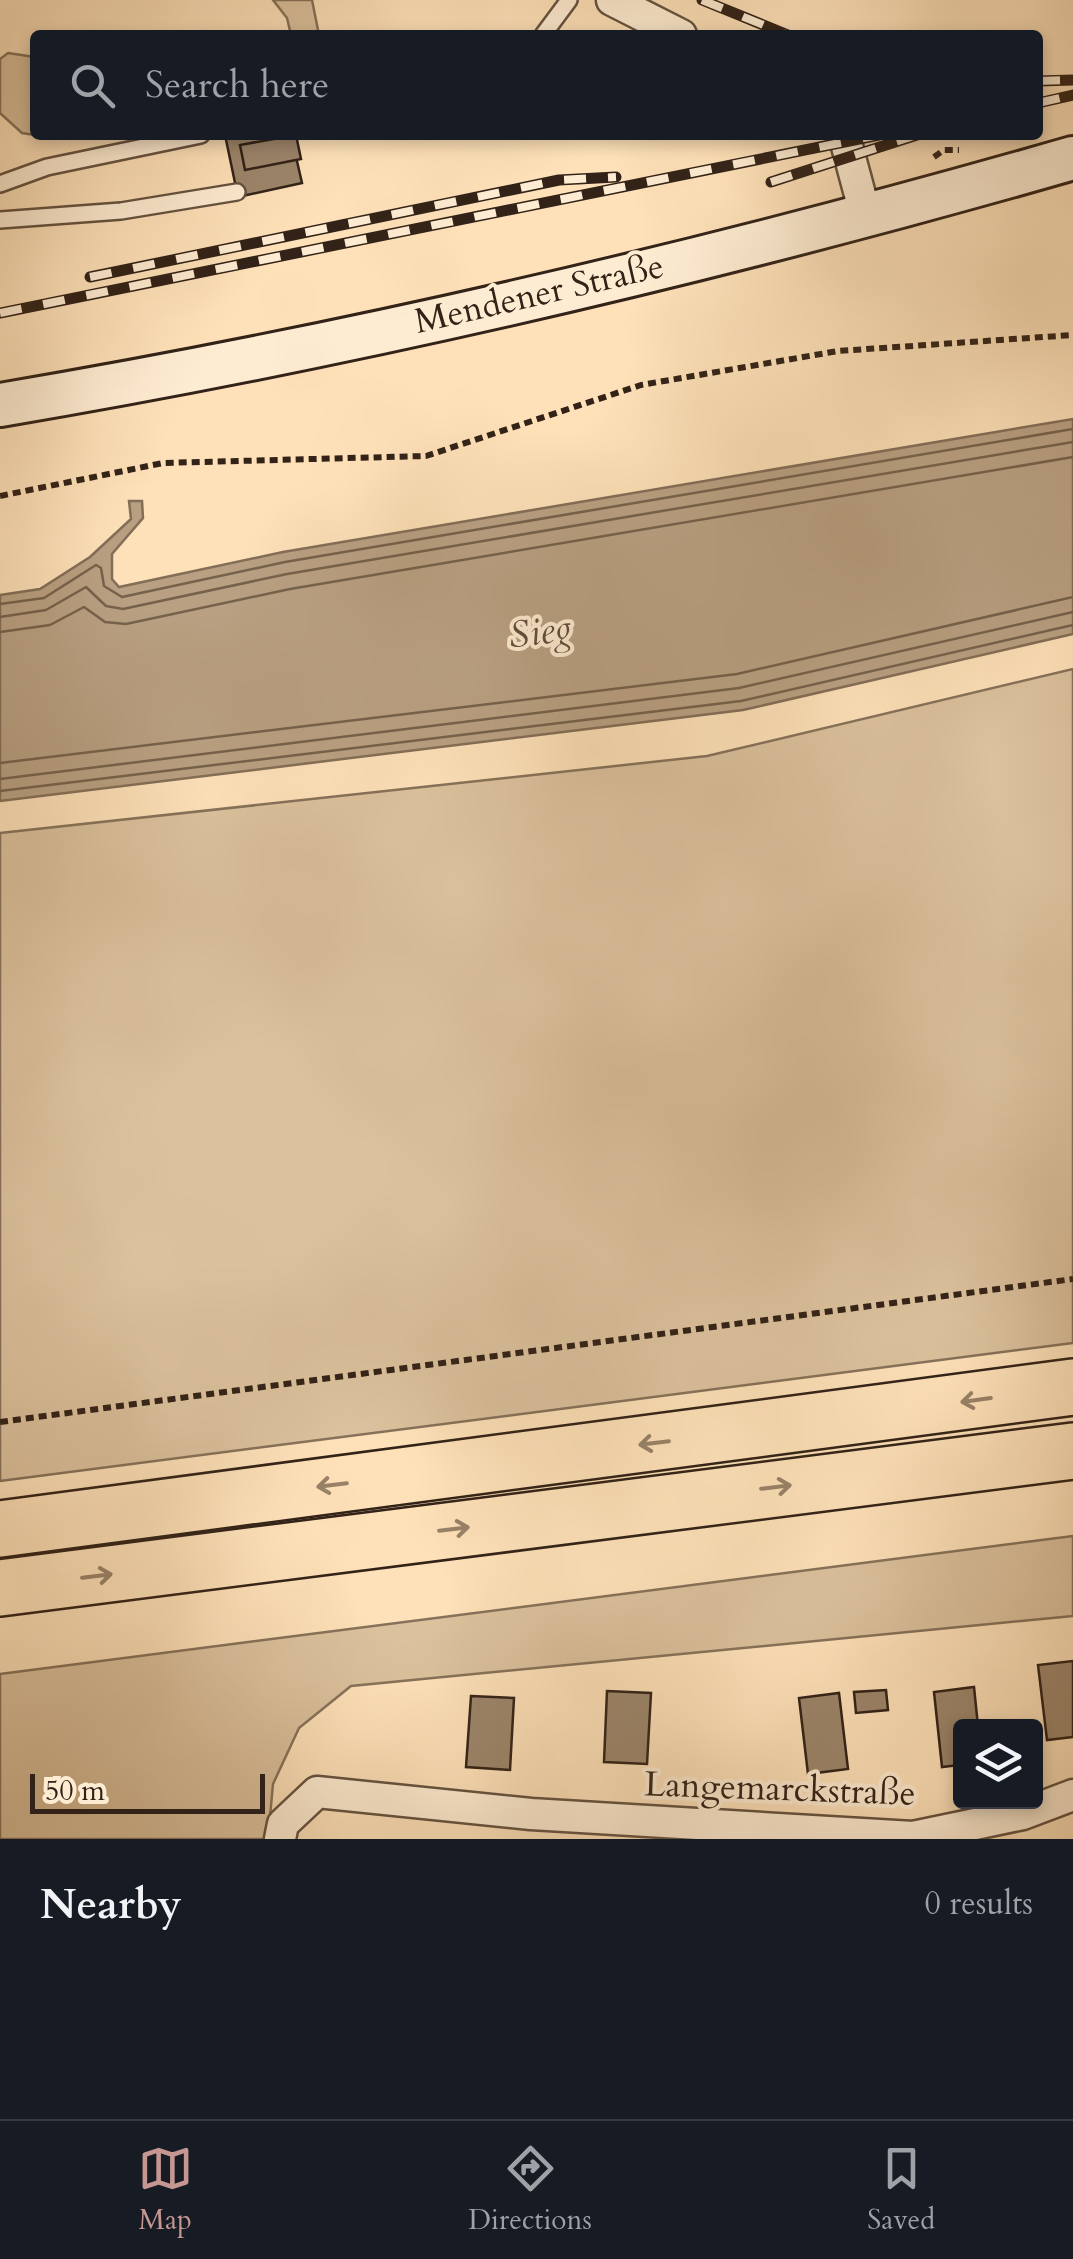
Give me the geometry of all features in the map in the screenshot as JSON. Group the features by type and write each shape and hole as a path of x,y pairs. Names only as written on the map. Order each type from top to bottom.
{"highway":[{"path":"0,1528 1073,1387"},
{"path":"0,1588 1073,1451"}],"street":[{"path":"612,0 671,30"},
{"path":"845,140 866,217"},
{"name":"Mendener Straße","path":"0,405 358,336 866,217 1073,158"},
{"name":"Langemarckstraße","path":"280,1839 283,1824 317,1792 528,1827 913,1837 1021,1827 1073,1795"}],"lane":[{"path":"547,30 569,0"},
{"path":"0,184 48,167 177,140"},
{"path":"0,220 121,211 237,192"}],"path":[{"path":"0,496 162,463 426,456 658,382 838,352 1073,335"},
{"path":"0,1422 1073,1279"}],"shaded area":[{"path":"273,0 312,0 318,30 290,30 287,18"},
{"path":"8,53 30,56 30,134 22,133 0,113 0,59"},
{"path":"1073,669 1073,1343 0,1481 0,833 707,756"},
{"path":"1073,1536 1073,1616 351,1686 299,1728 273,1784 268,1839 0,1839 0,1674"}],"water":[{"name":"Sieg","path":"1073,419 1073,634 743,710 0,801 0,595 40,589 90,557 131,519 129,501 142,501 143,518 112,554 112,579 119,587 283,552"}],"building":[{"path":"226,140 292,140 302,183 238,197"},
{"path":"297,140 301,159 245,170 240,145"},
{"path":"1073,1661 1073,1737 1047,1740 1038,1665"},
{"path":"974,1687 977,1719 953,1719 953,1766 942,1767 934,1692"},
{"path":"886,1690 888,1710 856,1713 854,1692"},
{"path":"607,1691 651,1693 647,1764 604,1762"},
{"path":"839,1693 848,1769 808,1774 799,1698"},
{"path":"471,1696 514,1698 510,1770 466,1767"}],"railway":[{"path":"702,0 776,30"},
{"path":"1043,81 1073,80"},
{"path":"1043,102 1073,95"},
{"path":"0,313 854,140"},
{"path":"771,182 901,140"},
{"path":"90,277 559,180 616,177"}]}
